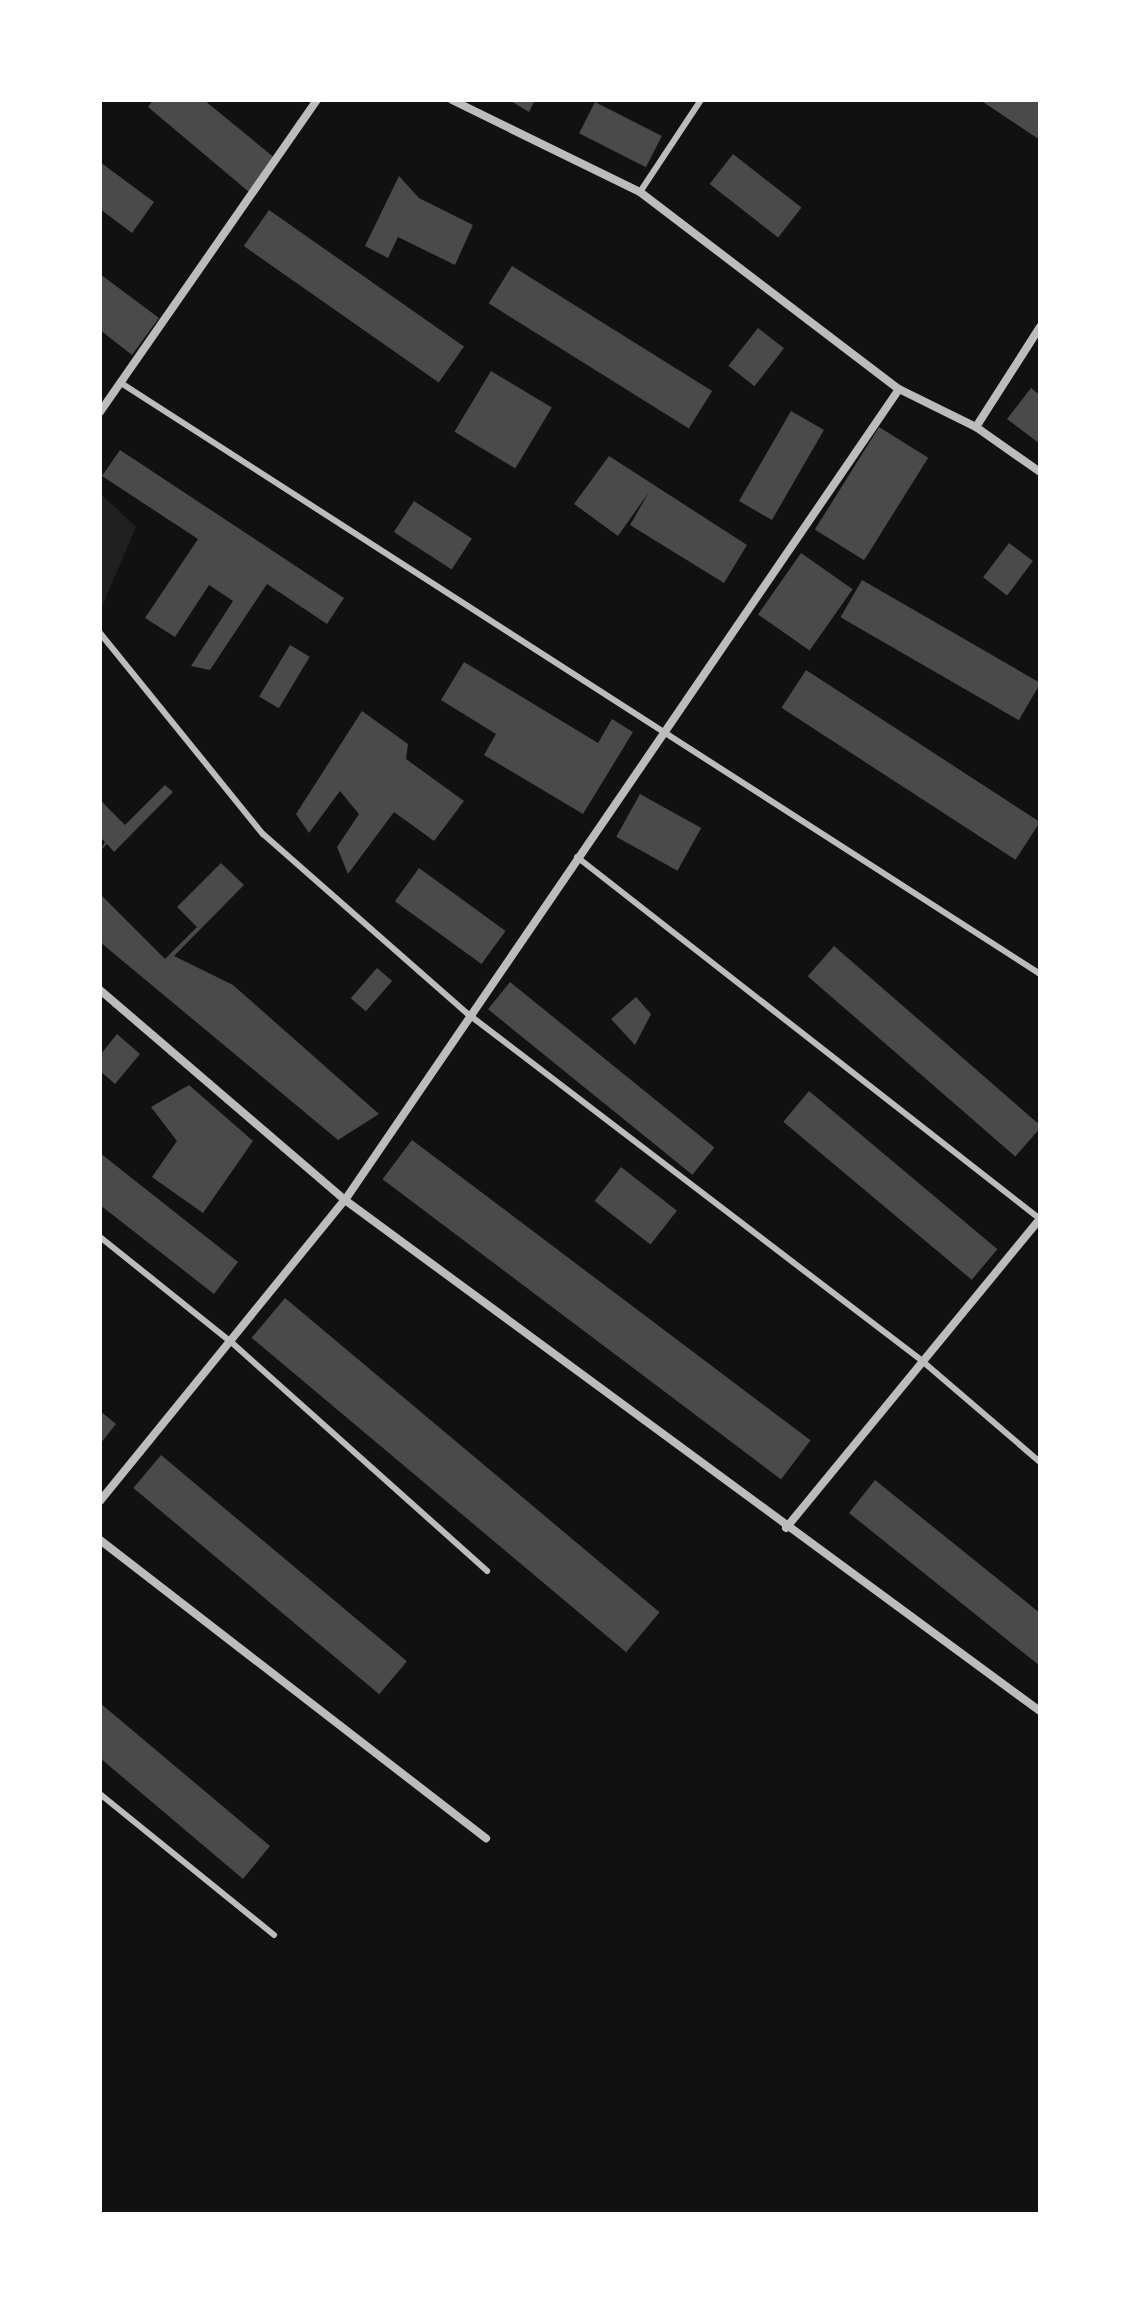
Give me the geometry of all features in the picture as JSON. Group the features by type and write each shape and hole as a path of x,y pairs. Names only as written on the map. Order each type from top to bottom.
{"street":[{"path":"100,412 317,100"},
{"path":"452,100 640,192 899,389 976,427 1040,472"},
{"path":"976,427 1040,327"},
{"path":"100,1501 345,1200 468,1014 899,389"},
{"path":"100,990 345,1200 786,1528 1040,1711"},
{"path":"786,1528 1040,1219"},
{"path":"100,1540 486,1838"}],"lane":[{"path":"640,192 701,100"},
{"path":"121,383 1040,974"},
{"path":"100,633 263,834 468,1014 921,1360 1040,1462"},
{"path":"577,857 1040,1219"},
{"path":"100,1237 230,1341 487,1571"},
{"path":"100,1794 274,1935"}],"shaded area":[{"path":"100,493 136,527 100,611"}],"building":[{"path":"153,100 204,100 276,159 249,192 148,107"},
{"path":"509,100 535,100 529,112"},
{"path":"980,100 1040,100 1040,140"},
{"path":"595,102 662,136 646,167 579,133"},
{"path":"733,154 802,208 778,238 710,184"},
{"path":"100,162 154,202 132,233 100,209"},
{"path":"399,176 419,198 473,225 455,265 398,237 388,258 365,246"},
{"path":"269,210 464,347 439,383 244,246"},
{"path":"512,266 712,391 689,428 489,303"},
{"path":"100,274 159,318 132,355 100,330"},
{"path":"758,328 784,348 754,386 728,366"},
{"path":"491,371 552,408 515,468 454,432"},
{"path":"1031,388 1040,395 1040,444 1007,419"},
{"path":"791,411 824,430 772,520 739,501"},
{"path":"879,427 928,458 864,560 815,530"},
{"path":"120,450 344,598 327,624 267,584 210,670 191,666 233,601 209,585 175,637 145,618 198,539 102,476"},
{"path":"609,456 747,545 724,583 630,525 649,492 618,536 574,504"},
{"path":"414,501 472,539 452,570 394,532"},
{"path":"1009,543 1033,561 1007,595 983,577"},
{"path":"801,553 853,589 810,651 758,614"},
{"path":"862,580 1040,683 1019,720 840,617"},
{"path":"290,645 310,657 279,708 259,696"},
{"path":"464,662 598,743 612,719 633,732 583,814 484,755 496,734 441,700"},
{"path":"806,670 1040,822 1015,860 781,708"},
{"path":"362,711 408,744 406,759 464,801 434,841 394,812 348,874 337,847 359,814 340,791 309,833 296,814"},
{"path":"165,785 173,792 114,852 107,844 100,851 105,842 100,837 100,800 125,825"},
{"path":"640,794 701,828 677,871 616,837"},
{"path":"221,863 244,885 174,956 233,985 379,1114 338,1140 100,942 100,894 165,959 197,927 177,907"},
{"path":"419,868 506,931 481,964 395,901"},
{"path":"834,946 1040,1125 1015,1157 808,976"},
{"path":"377,968 392,981 366,1011 351,998"},
{"path":"510,982 714,1148 692,1175 488,1009"},
{"path":"636,997 651,1014 635,1045 611,1019"},
{"path":"117,1034 140,1054 115,1084 100,1071 100,1055"},
{"path":"189,1085 253,1141 203,1213 152,1177 177,1141 151,1107"},
{"path":"809,1091 997,1249 972,1280 783,1122"},
{"path":"412,1140 811,1440 781,1479 383,1179"},
{"path":"100,1153 238,1262 214,1294 100,1205"},
{"path":"621,1167 677,1211 650,1245 595,1201"},
{"path":"285,1298 660,1612 626,1652 252,1338"},
{"path":"100,1411 116,1424 100,1444"},
{"path":"161,1455 407,1661 379,1694 133,1488"},
{"path":"875,1480 1040,1613 1040,1666 849,1513"},
{"path":"100,1703 270,1846 243,1879 100,1758"}]}
